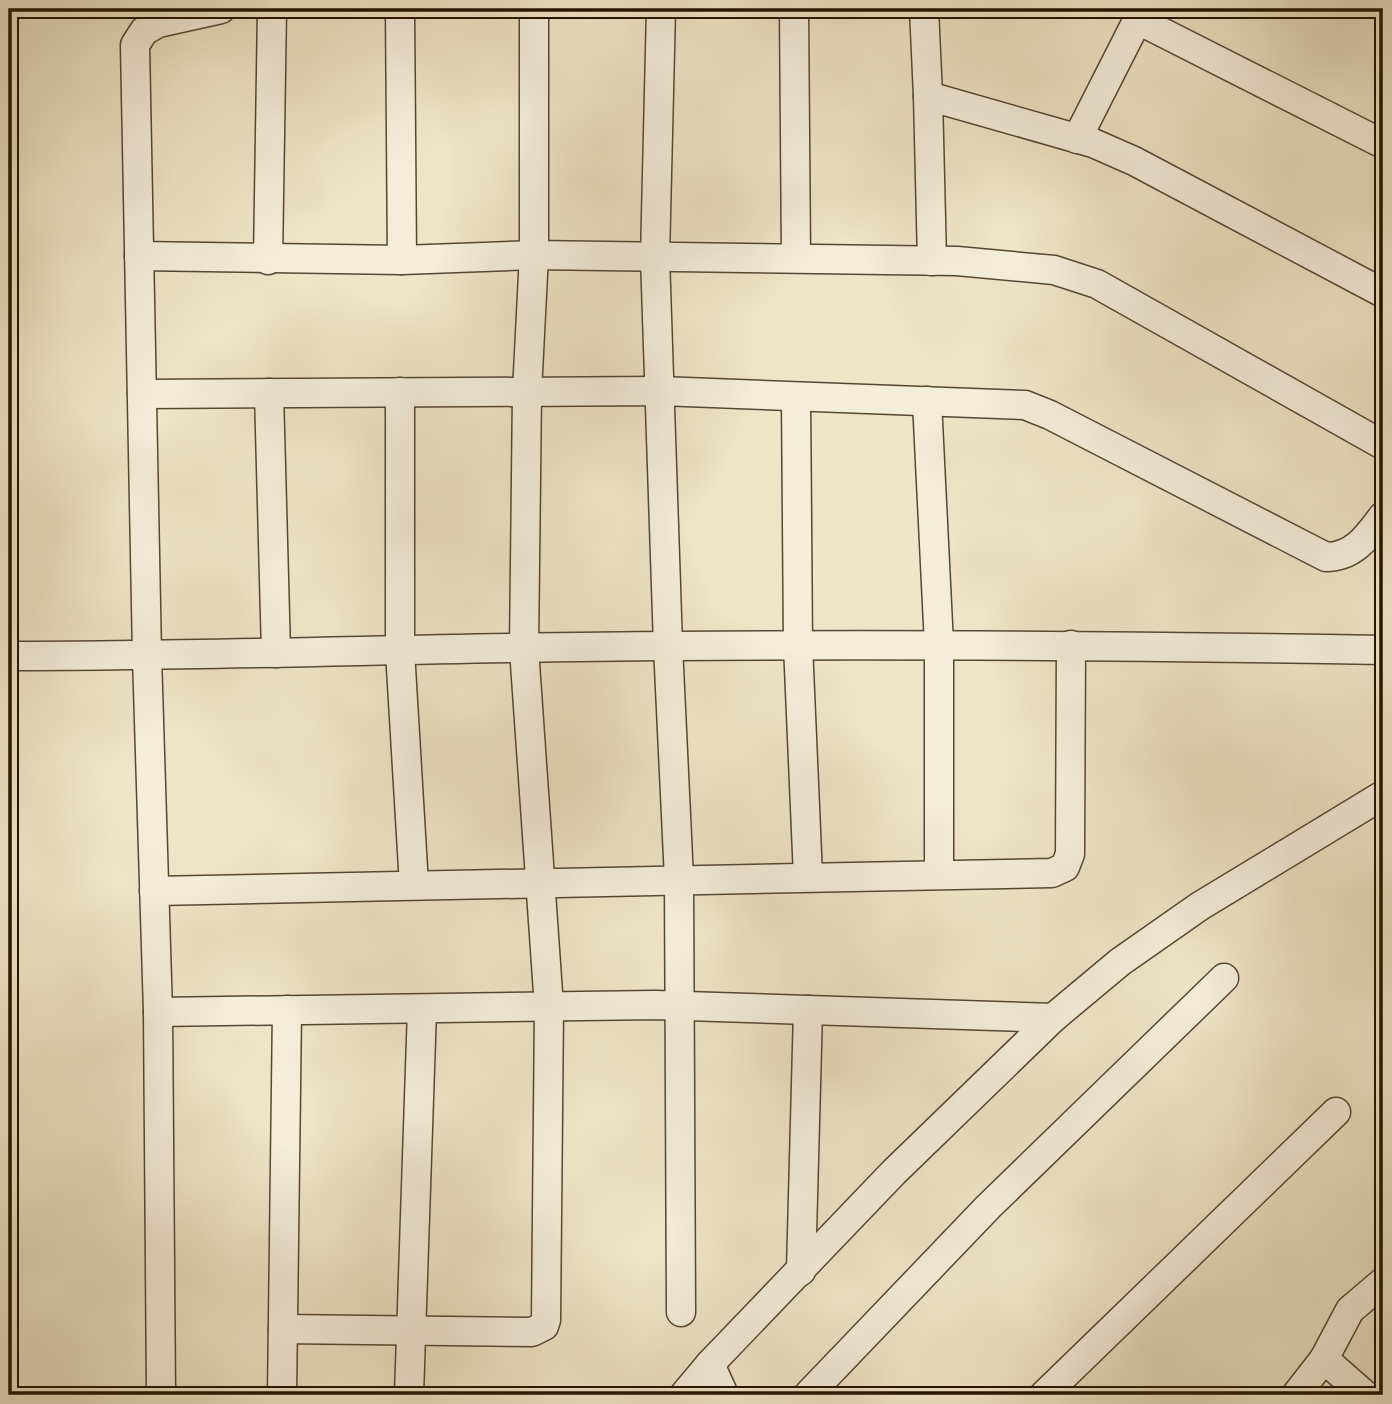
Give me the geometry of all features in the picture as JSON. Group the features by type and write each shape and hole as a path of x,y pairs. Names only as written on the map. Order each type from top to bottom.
{"street":[{"path":"161,1395 158,1012 147,656 135,45 144,31 158,23 221,9"},
{"path":"268,260 272,9"},
{"path":"400,9 402,260"},
{"path":"283,1329 532,1332 544,1326 547,1320 548,1007 524,649 527,392 534,256 534,9"},
{"path":"661,9 655,257 679,879 681,1312"},
{"path":"794,9 796,258"},
{"path":"924,9 929,96 932,261"},
{"path":"1077,139 1141,14 1383,144"},
{"path":"929,96 1093,144 1135,161 1383,293"},
{"path":"139,257 268,260 534,256 796,258 932,261 1054,270 1097,284 1383,445"},
{"path":"142,394 660,391 1025,405 1326,557 1336,557 1354,550 1383,516"},
{"path":"400,392 400,651 414,885"},
{"path":"269,393 276,653"},
{"path":"796,397 798,645 808,877"},
{"path":"927,401 939,645 939,874"},
{"path":"9,656 798,645 1071,645 1383,650"},
{"path":"154,891 1052,873 1065,867 1070,854 1071,645"},
{"path":"684,1395 710,1364 894,1172 1053,1018 1120,962 1200,906 1383,795"},
{"path":"808,1395 988,1207 1224,978"},
{"path":"158,1012 680,1006 1053,1018"},
{"path":"409,1395 422,1009"},
{"path":"282,1395 286,1010"},
{"path":"801,1271 808,1010"},
{"path":"1044,1395 1336,1112"},
{"path":"1296,1395 1324,1359 1350,1310 1383,1282"},
{"path":"1324,1359 1365,1395"},
{"path":"710,1364 724,1395"}]}
